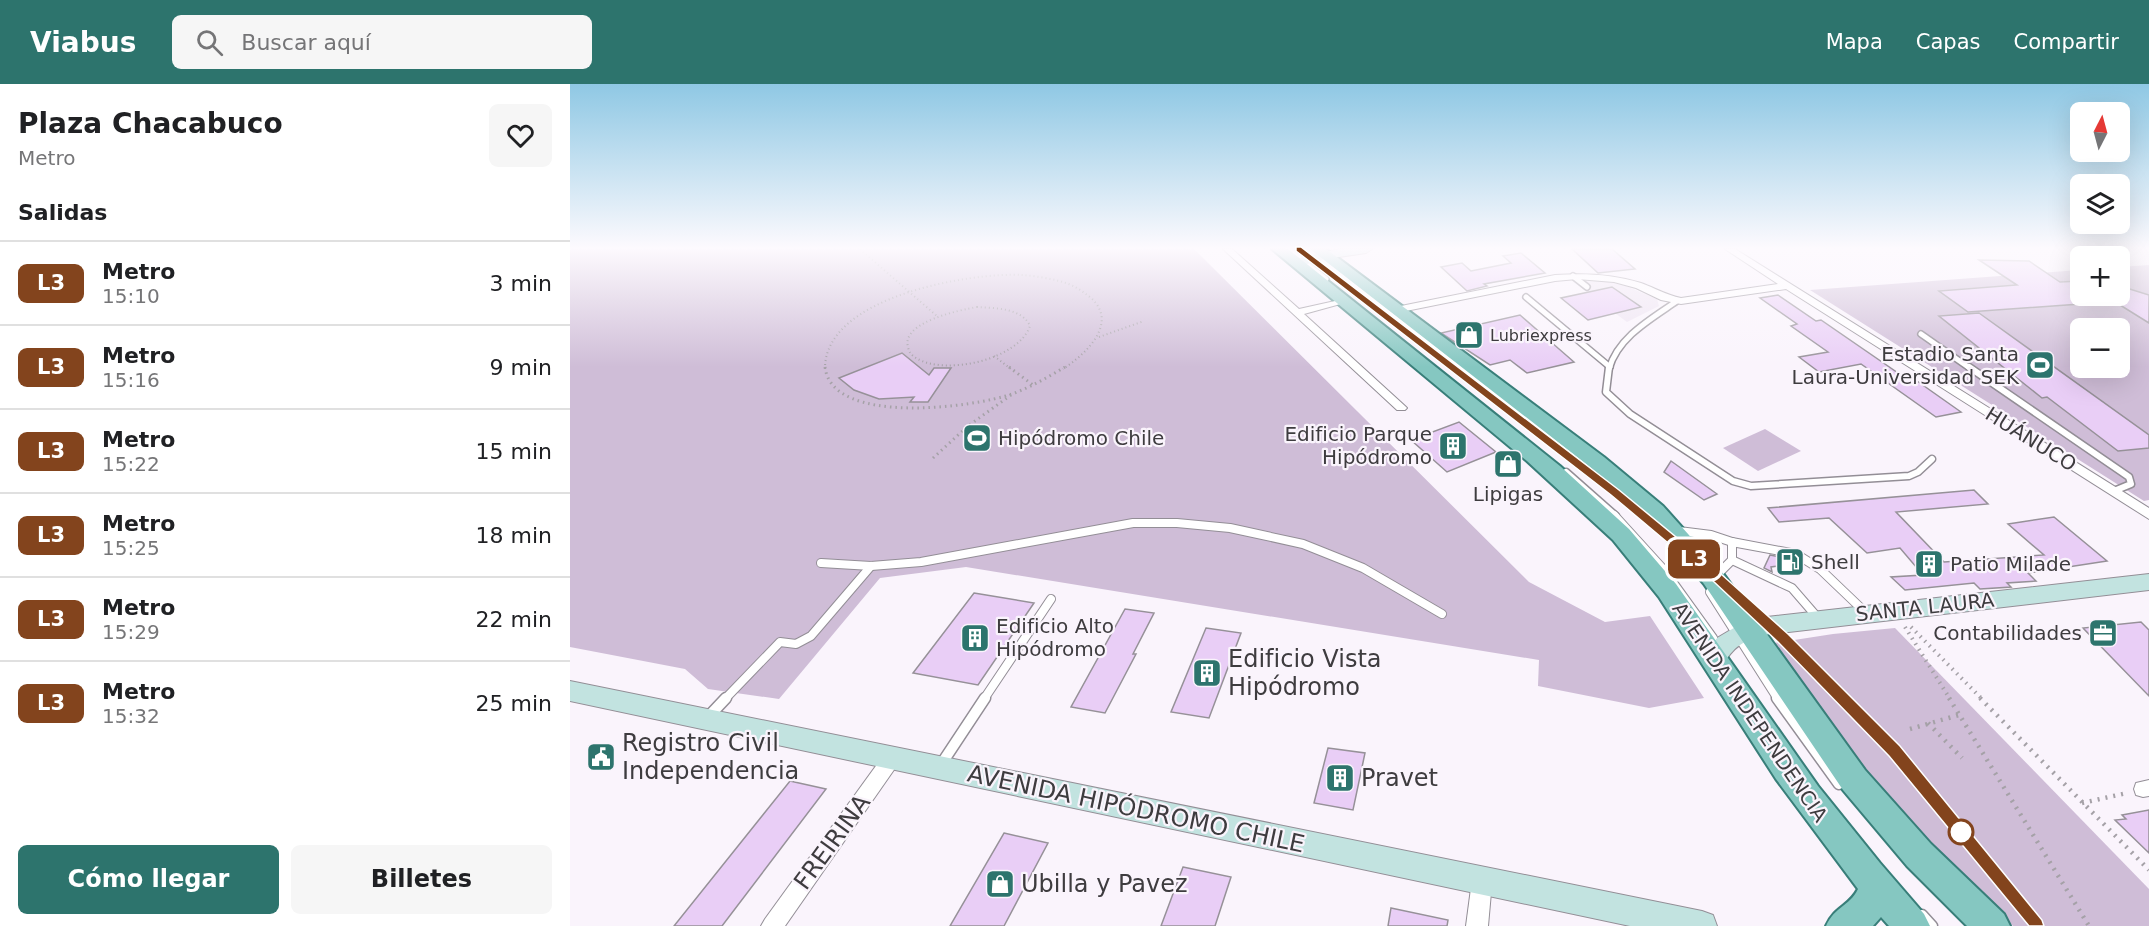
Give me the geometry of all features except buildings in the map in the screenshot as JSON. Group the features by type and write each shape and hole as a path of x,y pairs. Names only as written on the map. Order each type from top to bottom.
{"main road":[{"name":"AVENIDA INDEPENDENCIA","path":"1332,288 1341,301 1509,435 1597,510 1654,573 1810,721 1854,780 1919,855 1992,926"},
{"name":"AVENIDA INDEPENDENCIA","path":"1361,288 1396,310 1597,462 1638,496 1673,530 1705,578 1729,646 1816,812 1877,887 1914,917"},
{"path":"1844,926 1866,910 1877,887"}],"street":[{"path":"1270,288 1401,408"},
{"path":"1396,310 1509,288"},
{"path":"1641,288 1677,301 1691,301 1772,288"},
{"name":"HUÁNUCO","path":"1791,288 2149,514"},
{"path":"1297,313 1341,301"},
{"name":"SANTA LAURA","path":"1729,646 1819,619 2149,582"},
{"name":"AVENIDA HIPÓDROMO CHILE","path":"570,691 1702,926"},
{"name":"FREIRINA","path":"772,926 892,758"},
{"path":"1477,926 1482,881"}],"lane":[{"path":"1347,288 1601,501 1661,564 1796,726 1846,791"},
{"path":"1351,288 1624,495 1662,531 1705,578 1732,560"},
{"path":"1527,297 1610,367"},
{"path":"1677,301 1629,336 1616,351 1605,381 1606,392 1630,414 1733,481 1751,486 1909,476 1918,472 1932,459"},
{"path":"1921,334 2129,477 2131,484 2114,491"},
{"path":"821,563 871,566 957,557 1133,523 1177,523 1230,528 1303,544 1363,568 1442,614"},
{"path":"1673,530 1711,535 1732,542 1796,554 1820,569 1867,614"},
{"path":"1732,542 1732,560"},
{"path":"1732,560 1792,588 1819,619"},
{"path":"706,719 780,642 796,644 811,636 871,566"},
{"path":"939,768 1051,599"},
{"path":"1914,917 1932,926"}],"path":[{"path":"904,288 938,316"},
{"path":"922,288 879,304 851,321 832,341 824,361 829,380 848,396 880,406 921,409 967,405 1012,394 1052,377 1081,358 1099,337 1103,318 1096,301 1079,288"},
{"path":"977,307 1008,309 1019,313 1026,319 1028,327 1025,335 1017,344 994,356 949,365 919,360 910,353 907,346 909,337 917,328 938,316 977,307"},
{"path":"1099,337 1144,321"},
{"path":"994,356 1033,385"},
{"path":"933,458 968,426 1012,394"},
{"path":"1895,610 2090,926"},
{"path":"1895,610 2149,870"},
{"path":"1910,729 1959,715"},
{"path":"1928,723 1962,758"},
{"path":"2082,803 2146,789"}],"shaded area":[{"name":"Hipódromo Chile","path":"570,288 1234,288 1529,582 1605,622 1650,616 1704,698 1649,708 1538,686 1539,660 966,567 880,578 779,699 708,689 685,669 570,647"},
{"path":"1582,288 1631,288 1657,299 1659,306 1627,322"},
{"path":"2070,288 2070,306 2130,306 2130,288 2149,288 2149,500 2144,501 1810,290"},
{"path":"1765,429 1801,451 1758,471 1723,448"},
{"path":"1895,628 2149,889 2149,926 2013,926 1960,879 1894,812 1851,757 1774,643"}],"metro line":[{"name":"L3","path":"1349,288 1615,492 1717,577 1783,638 1822,675 1894,751 2035,926"}],"place":[{"name":"Lubriexpress","path":"1469,335"},
{"name":"Estadio Santa Laura-Universidad SEK","path":"2040,365"},
{"name":"Hipódromo Chile","path":"977,438"},
{"name":"Edificio Parque Hipódromo","path":"1453,446"},
{"name":"Lipigas","path":"1508,464"},
{"name":"Shell","path":"1790,562"},
{"name":"Patio Milade","path":"1929,564"},
{"name":"Contabilidades","path":"2103,633"},
{"name":"Edificio Alto Hipódromo","path":"975,638"},
{"name":"Edificio Vista Hipódromo","path":"1207,673"},
{"name":"Registro Civil Independencia","path":"601,757"},
{"name":"Pravet","path":"1340,778"},
{"name":"Ubilla y Pavez","path":"1000,884"}]}
